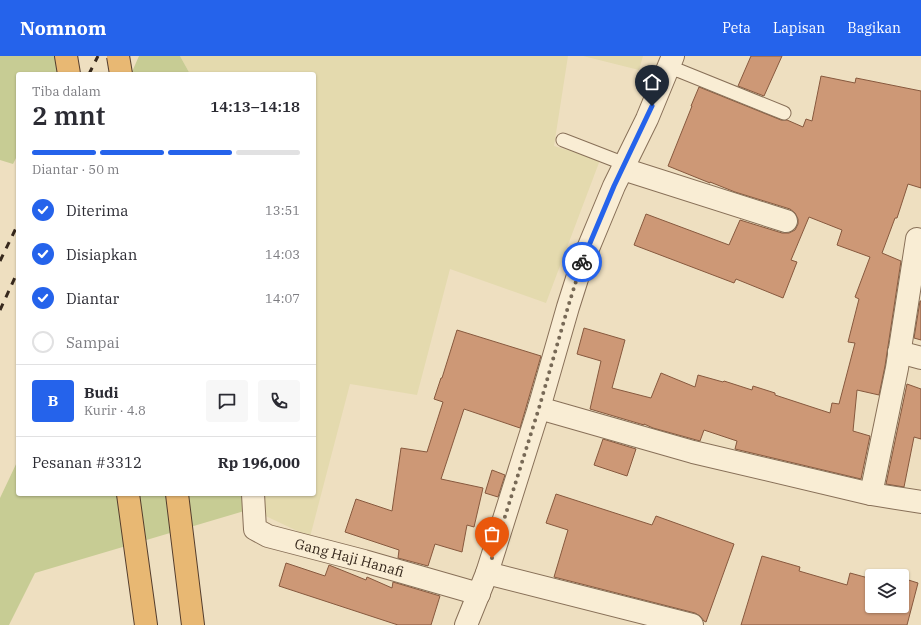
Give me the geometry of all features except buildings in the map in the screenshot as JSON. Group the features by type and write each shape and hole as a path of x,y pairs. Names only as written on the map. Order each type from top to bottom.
{"highway":[{"path":"66,56 69,72"},
{"path":"118,56 121,72"},
{"path":"128,496 146,625"},
{"path":"177,496 193,625"}],"street":[{"path":"466,625 487,573 539,408 582,263 614,186 647,119 671,62"},
{"path":"624,167 786,221"},
{"path":"871,494 900,352 917,239"},
{"path":"900,352 921,358"},
{"path":"539,408 693,452 871,494 921,502"},
{"name":"Gang Haji Hanafi","path":"253,496 255,529 268,536 364,561 478,594"},
{"path":"487,573 692,625"}],"lane":[{"path":"671,62 680,71 784,113"},
{"path":"563,140 624,167"}],"shaded area":[{"path":"180,56 568,56 554,146 600,160 546,303 450,269 417,395 350,384 310,537 251,509 249,496 316,496 316,72 189,72"},
{"path":"583,56 643,56 639,70"}],"green space":[{"path":"0,56 67,56 59,72 16,72 16,158 13,164 0,160"},
{"path":"139,56 180,56 189,72 132,72"},
{"path":"16,464 16,496 249,496 251,509 35,573 9,625 0,625 0,498"}],"railway":[{"path":"90,72 98,56"},
{"path":"112,72 120,56"},
{"path":"0,261 16,228"},
{"path":"0,310 16,275"}],"way so far":[{"path":"492,558 539,408 582,262"}],"route":[{"path":"582,262 614,186 652,106"}]}
